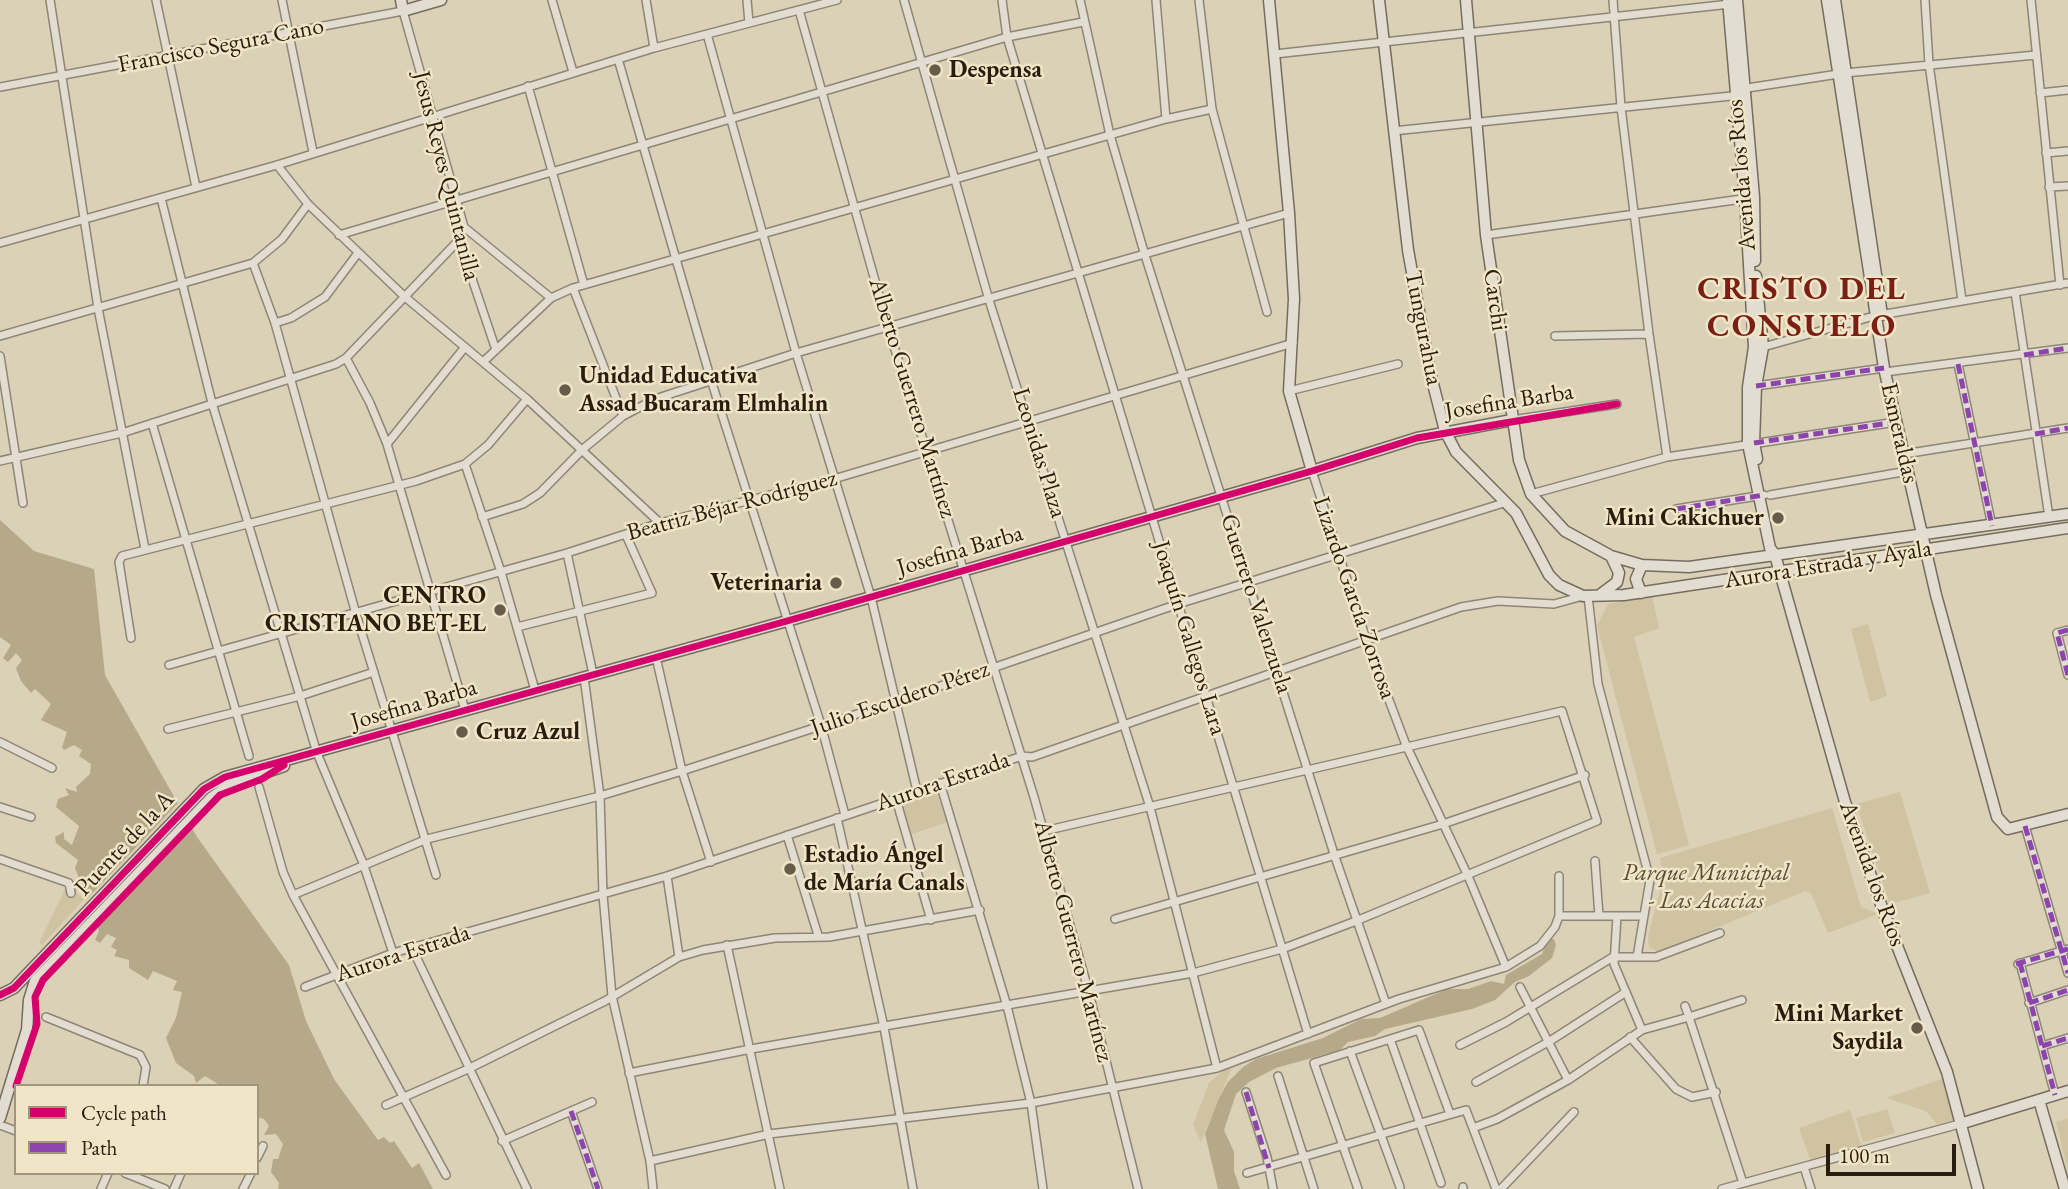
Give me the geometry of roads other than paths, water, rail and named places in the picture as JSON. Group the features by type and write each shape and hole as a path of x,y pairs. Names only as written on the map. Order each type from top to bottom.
{"main road":[{"name":"Jesus Reyes Quintanilla","path":"401,0 403,11"},
{"name":"Francisco Segura Cano","path":"403,11 442,0"},
{"name":"Lizardo García Zorrosa","path":"1269,0 1289,213 1293,343 1289,391 1312,471"},
{"name":"Tungurahua","path":"1378,0 1408,250 1430,372 1445,431 1455,452 1519,517 1549,575 1559,585 1588,596"},
{"name":"Carchi","path":"1466,0 1486,235 1521,471 1531,494 1566,531 1611,556"},
{"name":"Esmeraldas","path":"1827,0 1841,74 1885,370 1922,535 1997,817 2008,829 2025,826"},
{"name":"Esmeraldas","path":"1835,0 1841,74"},
{"name":"Avenida los Ríos","path":"1733,2 1763,347 1756,386 1751,444"},
{"name":"Avenida los Ríos","path":"1750,198 1754,347 1748,387 1751,444 1776,547 1775,555 1845,802 1947,1072 1963,1123 1978,1189"},
{"name":"Josefina Barba","path":"207,793 212,782 253,767 317,753 787,621 1445,431 1512,420"},
{"name":"Aurora Estrada y Ayala","path":"1611,556 1642,565 1689,567 2067,514"},
{"name":"Aurora Estrada y Ayala","path":"1588,596 1641,593 2068,528"},
{"path":"1588,596 1611,589 1616,582 1619,573 1611,556"},
{"path":"1641,593 1636,579 1642,565"},
{"name":"Puente de la A","path":"78,929 207,793"},
{"path":"2025,826 2068,814"},
{"path":"0,995 14,988 78,929"},
{"path":"0,1118 27,1030 32,986 78,929"},
{"path":"1963,1123 2068,1091"},
{"path":"2039,1100 2064,1189"}],"street":[{"path":"50,0 98,308 145,549"},
{"path":"156,0 196,187"},
{"path":"282,0 313,152"},
{"path":"552,0 573,72"},
{"path":"646,0 654,48"},
{"path":"747,0 749,23"},
{"path":"0,243 432,118 654,48 837,0"},
{"name":"Leonidas Plaza","path":"904,0 989,300 1030,422 1150,807 1217,1068"},
{"name":"Joaquín Gallegos Lara","path":"1002,0 1007,37 1308,1034"},
{"name":"Guerrero Valenzuela","path":"1080,0 1110,135 1144,252 1279,672 1335,857 1386,1004"},
{"path":"1156,0 1166,119"},
{"path":"1199,0 1212,109 1267,312"},
{"path":"1613,0 1622,107 1648,334 1667,457"},
{"path":"1925,0 1929,64 1962,300"},
{"path":"1763,347 1878,315 2064,284 2049,187 2031,0"},
{"path":"1275,54 1733,2"},
{"name":"Alberto Guerrero Martínez","path":"799,10 888,327 929,451 1044,831 1088,989 1138,1189"},
{"name":"Francisco Segura Cano","path":"0,87 403,11"},
{"name":"Jesus Reyes Quintanilla","path":"403,11 464,228 459,240 496,350"},
{"path":"339,235 1007,37 1083,22"},
{"path":"707,34 796,353 837,478 871,597 917,791"},
{"path":"1393,131 1622,107 1739,92 1841,74 2036,55"},
{"path":"618,59 711,380 821,725 845,815"},
{"path":"528,86 584,285"},
{"path":"2040,93 2068,90"},
{"path":"483,362 551,298 573,288 1166,119 1212,109"},
{"path":"2046,153 2068,151"},
{"path":"277,164 309,204 358,253 405,297 583,449 660,523"},
{"path":"2049,187 2068,186"},
{"path":"161,198 212,403 280,633 317,753 363,863 393,953"},
{"path":"1486,235 1750,198"},
{"path":"0,336 253,263 282,239 309,204"},
{"path":"482,517 523,504 540,493 583,449 623,416 655,399 796,353 1289,213"},
{"path":"464,228 551,298"},
{"path":"0,461 122,433 290,380 346,358 459,240"},
{"path":"275,323 291,318 325,297 358,253"},
{"path":"253,263 275,323 356,614 427,839 436,876"},
{"path":"573,288 623,416"},
{"path":"2015,292 2049,517"},
{"path":"1555,336 1648,334"},
{"name":"Beatriz Béjar Rodríguez","path":"169,664 356,614 660,523 837,478 1293,343"},
{"path":"387,444 465,347"},
{"path":"1756,386 1958,364 2068,348"},
{"path":"0,356 23,503"},
{"path":"346,358 370,403 387,444 466,710"},
{"path":"1289,391 1398,364"},
{"path":"1958,364 1992,526"},
{"path":"131,638 119,562 121,556 398,486 465,464 488,445 527,399"},
{"name":"Josefina Barba","path":"1512,420 1617,404"},
{"path":"1531,494 1667,457 1896,422"},
{"path":"152,424 249,756"},
{"path":"1904,454 2068,428"},
{"path":"465,464 501,572 535,691"},
{"name":"Lizardo García Zorrosa","path":"1312,471 1367,642 1406,745 1468,876 1506,967"},
{"path":"1676,509 1908,471"},
{"name":"Julio Escudero Pérez","path":"293,895 363,863 427,839 600,796 682,771 897,701 1178,604 1507,502"},
{"path":"517,627 652,593 626,534"},
{"path":"567,553 589,675 600,796 603,895 612,996 650,1161 653,1189"},
{"path":"1588,596 1598,684 1647,860 1650,880 1637,957"},
{"name":"Aurora Estrada","path":"305,987 393,953 667,876 1021,756 1032,757 1479,602 1533,605 1588,596"},
{"path":"2068,630 2057,633 2068,675"},
{"path":"656,657 682,771 711,862"},
{"path":"168,729 300,696 374,672"},
{"path":"629,1073 751,1049 1007,1006 1088,989 1193,973 1282,949 1468,876 1597,821 1562,711 1044,831"},
{"path":"0,741 51,768"},
{"path":"1115,919 1443,824 1584,775"},
{"path":"940,783 1007,1006 1031,1104 1043,1189"},
{"path":"260,787 293,895 446,1175"},
{"path":"896,799 932,920"},
{"path":"0,807 31,817"},
{"path":"837,818 865,931 913,1189"},
{"path":"2025,826 2065,950 2068,973"},
{"path":"787,835 818,935"},
{"path":"0,859 69,883 71,893"},
{"path":"1595,861 1599,916"},
{"path":"667,876 679,957"},
{"path":"650,1161 769,1135 1031,1104 1217,1068 1386,1004 1506,967 1540,946 1555,928 1559,916 1559,876"},
{"path":"386,1105 468,1069 612,996 679,957 727,946 865,931 980,910"},
{"path":"1559,916 1644,916"},
{"path":"1617,916 1613,957 1642,1030"},
{"path":"1460,1045 1532,1007 1581,974 1613,957 1656,957 1720,933"},
{"path":"727,946 780,1189"},
{"path":"412,948 527,1189"},
{"path":"2055,1095 2018,964 2065,950"},
{"path":"1520,987 1568,1080"},
{"path":"2029,1003 2068,990"},
{"path":"1476,1083 1550,1041 1626,992"},
{"path":"1473,1128 1497,1119 1568,1080 1642,1030 1742,1000"},
{"path":"1685,1006 1716,1091 1743,1183"},
{"path":"46,1017 131,1049 140,1055 146,1067 143,1084"},
{"path":"1358,1189 1345,1145 1314,1063 1419,1030 1450,1114"},
{"path":"1630,1037 1676,1089 1692,1097 1716,1091"},
{"path":"2042,1046 2068,1038"},
{"path":"1390,1039 1441,1183"},
{"path":"1350,1051 1400,1187"},
{"path":"1278,1076 1314,1189"},
{"path":"1246,1091 1273,1189"},
{"path":"502,1141 592,1102"},
{"path":"1247,1173 1420,1121 1466,1110 1496,1189"},
{"path":"571,1111 598,1189"},
{"path":"1501,1189 1574,1112"},
{"path":"1722,1189 1963,1123"},
{"path":"259,1154 263,1146"},
{"path":"1804,1167 1811,1189"},
{"path":"130,1175 165,1189"}],"place":[{"name":"Despensa","path":"935,70"},
{"name":"Unidad Educativa Assad Bucaram Elmhalin","path":"565,390"},
{"name":"Mini Cakichuer","path":"1778,518"},
{"name":"Veterinaria","path":"836,583"},
{"name":"CENTRO CRISTIANO BET-EL","path":"500,610"},
{"name":"Cruz Azul","path":"462,732"},
{"name":"Estadio Ángel de María Canals","path":"790,869"},
{"name":"Mini Market Saydila","path":"1917,1028"}],"district":[{"name":"CRISTO DEL CONSUELO","path":"1802,308"}],"park label":[{"name":"Parque Municipal - Las Acacias","path":"1706,887"}]}
